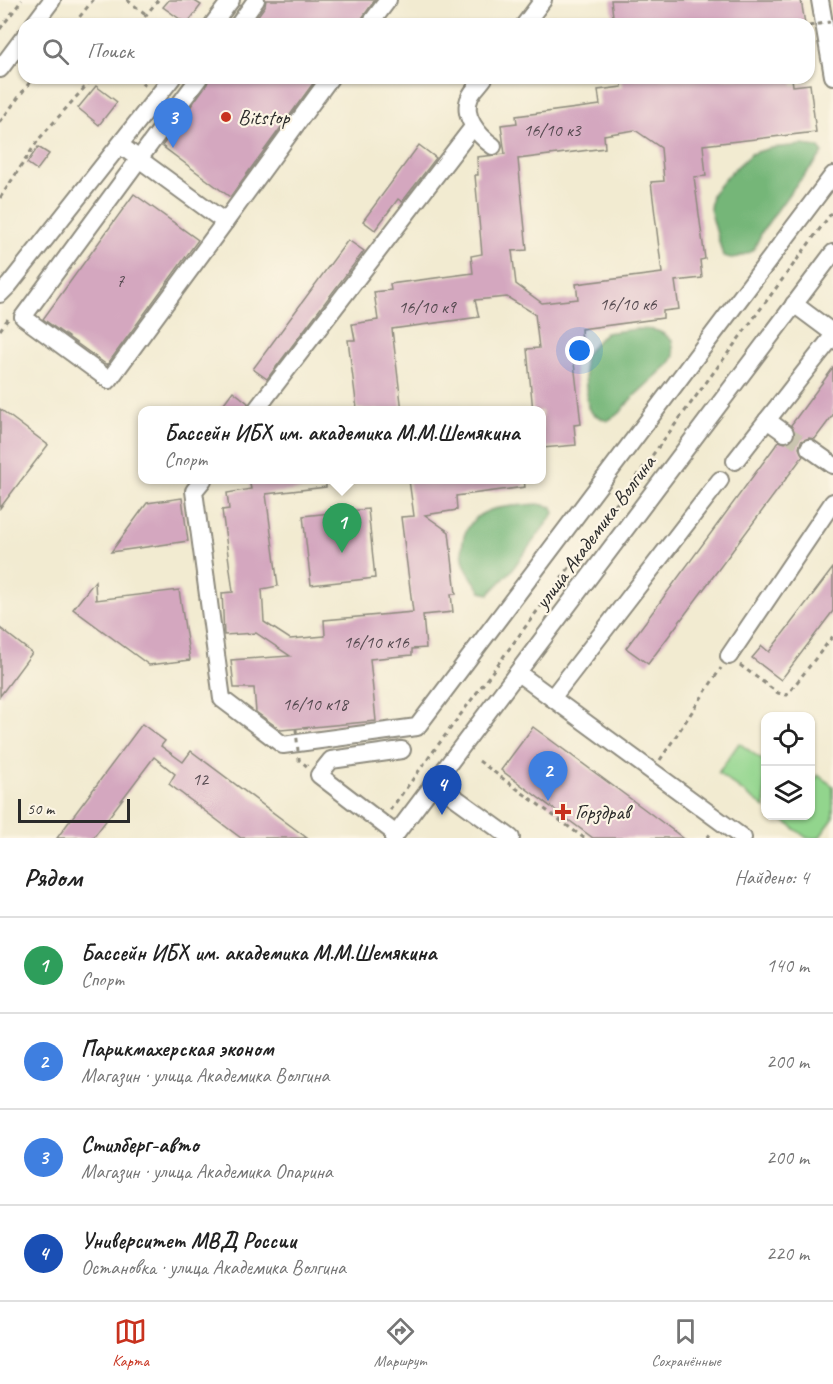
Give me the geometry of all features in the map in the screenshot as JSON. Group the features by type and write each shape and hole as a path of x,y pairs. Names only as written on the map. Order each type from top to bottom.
{"street":[{"path":"38,18 52,0"},
{"path":"218,18 231,0"},
{"path":"242,18 256,0"},
{"path":"374,18 388,0"},
{"path":"530,18 543,0"},
{"path":"820,0 833,76"},
{"path":"0,69 18,45"},
{"path":"0,294 167,84"},
{"path":"195,84 24,317 109,380 326,84"},
{"path":"480,84 469,98 468,111 473,127 482,139 493,146"},
{"path":"260,406 473,127"},
{"path":"120,145 225,222"},
{"path":"200,484 194,491 222,699 283,746 417,728 833,175"},
{"name":"улица Академика Волгина","path":"395,836 833,253"},
{"path":"735,461 833,335 794,304"},
{"path":"767,420 785,432"},
{"path":"808,448 833,465"},
{"path":"552,698 720,480"},
{"path":"729,656 833,502"},
{"path":"518,673 743,838"},
{"path":"395,836 381,822 319,775 331,760 402,750"},
{"path":"435,783 511,838"}],"path":[{"path":"0,29 22,0"},
{"path":"79,18 93,0"},
{"path":"127,0 147,15"},
{"path":"144,18 158,0"},
{"path":"815,25 830,22"},
{"path":"0,122 28,84"},
{"path":"0,198 39,139 88,84"},
{"path":"381,822 833,211"},
{"path":"729,656 778,693 788,695 833,636"},
{"path":"652,771 713,681"},
{"path":"296,729 298,751"},
{"path":"479,761 584,838"}],"green space":[{"path":"803,145 818,147 823,153 791,191 763,230 753,251 738,257 723,256 710,209 712,194 727,176 751,154 770,148"},
{"path":"636,329 652,330 664,334 672,341 674,356 670,363 630,400 620,413 607,421 593,414 588,408 585,356 605,333"},
{"path":"538,504 552,507 554,513 511,571 489,594 481,592 464,564 462,545 466,531 479,515 488,511 507,506"},
{"path":"739,743 761,759 761,805 718,773"},
{"path":"818,775 833,786 833,819 819,838 807,838 784,821 815,820 815,780"}],"building":[{"path":"169,0 193,0 201,5 191,18 179,18 163,7"},
{"path":"266,0 375,0 362,18 256,18 265,6"},
{"path":"611,0 801,0 804,18 613,18"},
{"path":"207,84 313,84 230,197 162,146"},
{"path":"622,84 793,84 793,86 810,84 816,132 703,145 706,176 694,177 705,259 700,260 702,278 675,281 679,309 663,311 663,318 581,329 582,344 572,345 581,424 574,425 576,445 546,448 546,406 533,406 527,349 539,348 535,314 507,297 475,300 479,317 392,329 401,406 357,406 348,340 355,340 352,324 378,320 374,292 391,290 390,284 473,273 471,256 482,254 475,175 478,175 477,157 505,154 501,125 517,123 516,116 600,105 598,90 622,87","holes":["635,130 661,148 664,181 651,182 662,273 576,284 578,299 542,303 516,284 512,251 527,250 518,159 605,148 604,135"]},
{"path":"96,86 117,102 99,125 78,108"},
{"path":"419,145 436,158 402,202 398,199 375,230 363,221"},
{"path":"38,147 49,154 37,170 27,163"},
{"path":"134,194 198,240 107,365 43,319"},
{"path":"348,240 364,251 267,379 253,369"},
{"path":"833,368 833,415 815,439 809,438 801,441 799,448 803,456 648,664 626,648 779,441 785,443 793,440 795,433 791,425"},
{"path":"233,391 248,403 247,406 222,406"},
{"path":"0,409 48,445 0,508"},
{"path":"250,484 326,484 326,487 266,494 278,586 262,589 264,622 290,639 325,636 324,620 413,612 401,517 414,516 410,484 525,484 525,487 456,496 457,510 425,515 449,532 456,594 451,594 453,612 423,615 426,648 412,649 412,655 370,659 376,721 281,730 256,712 254,688 234,688 231,660 290,656 256,633 224,635 222,593 233,592 222,510 229,509 227,493 251,489"},
{"path":"182,498 188,541 111,552 147,503"},
{"path":"368,509 375,578 311,585 303,516"},
{"path":"833,568 833,611 781,680 752,658 762,646 769,652"},
{"path":"95,581 96,600 179,590 190,660 149,665 73,609"},
{"path":"0,628 32,653 0,696"},
{"path":"142,724 165,741 161,746 183,762 191,751 307,838 241,838 169,784 175,774 154,757 93,838 57,838"},
{"path":"533,727 683,838 593,838 501,770"}],"tunnel":[{"path":"785,433 809,448"}],"place":[{"name":"Bitstop","path":"226,117"},
{"name":"Стилберг-авто","path":"173,148"},
{"name":"Бассейн ИБХ им. академика М.М.Шемякина","path":"342,553"},
{"name":"Парикмахерская эконом","path":"548,801"},
{"name":"Горздрав","path":"563,812"},
{"name":"Университет МВД России","path":"442,815"}]}
